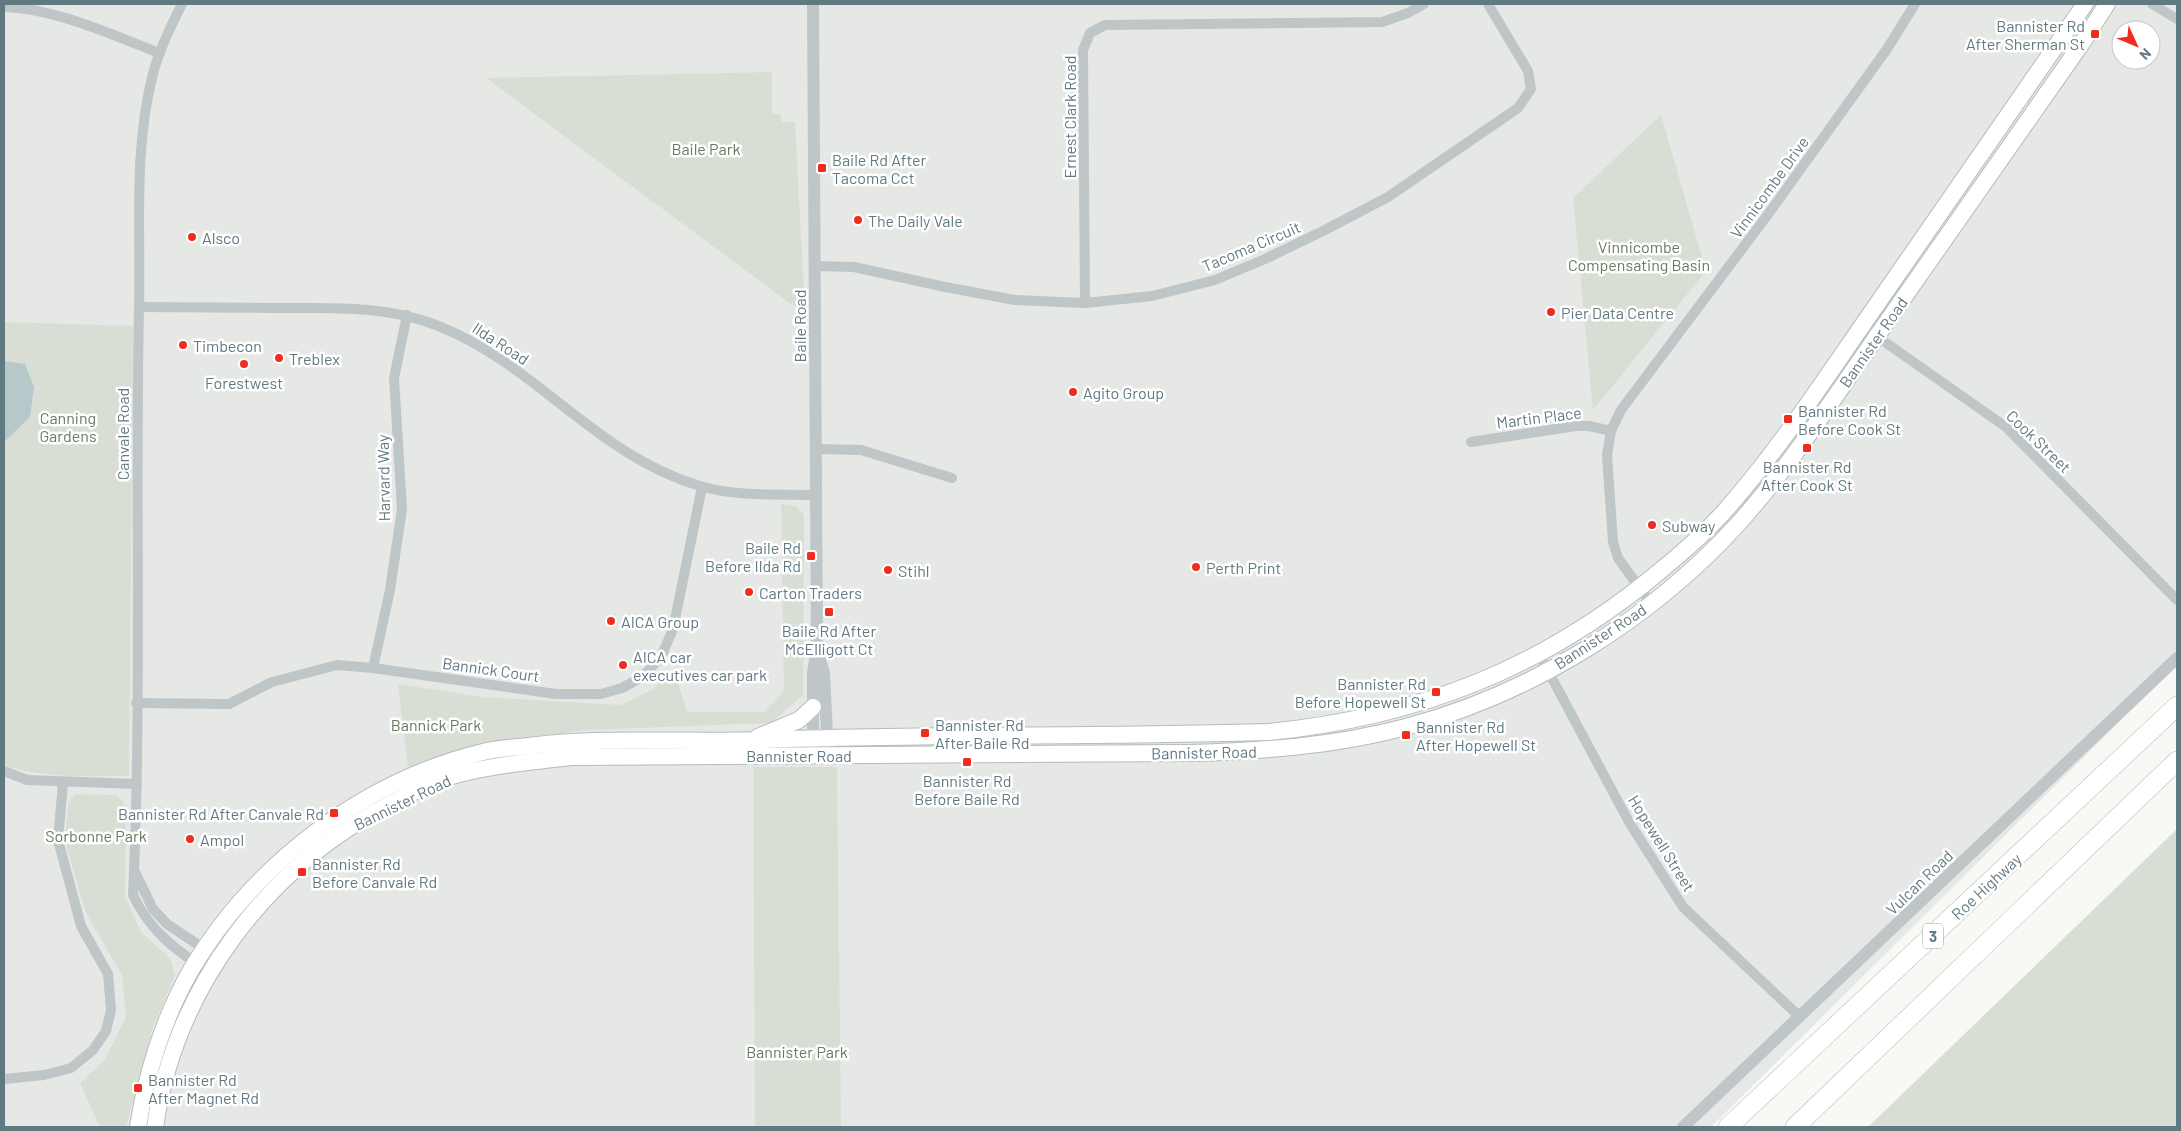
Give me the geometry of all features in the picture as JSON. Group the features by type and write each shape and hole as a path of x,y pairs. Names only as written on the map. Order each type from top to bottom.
{"highway":[{"name":"Roe Highway","path":"1728,1127 2177,706"},
{"path":"1795,1127 2177,761"}],"main road":[{"name":"Bannister Road","path":"138,1127 151,1069 185,982 291,873 312,855 369,815 446,778 488,767 571,757 821,746 1222,734 1308,728 1363,718 1465,688 1539,654 1576,633 1640,588 1700,536 1750,482 1988,147 2085,4"},
{"name":"Bannister Road","path":"155,1127 167,1069 187,1019 207,960 261,880 303,842 361,802 408,778 443,764 484,751 571,741 751,741 821,746 1190,753 1252,752 1294,748 1349,739 1405,727 1439,717 1492,696 1588,648 1651,604 1702,559 1764,493 1789,461 1876,337 2082,43 2107,4"},
{"path":"751,741 770,731 799,720 813,707"}],"street":[{"name":"Canvale Road","path":"182,4 153,73 144,115 140,154 137,784 133,895 142,915 171,944 207,960"},
{"name":"Baile Road","path":"813,4 817,648 813,672 813,707 821,746"},
{"name":"Ernest Clark Road","path":"1085,303 1083,50 1090,33 1105,25 1382,22 1408,13 1424,4"},
{"name":"Tacoma Circuit","path":"815,266 854,267 944,287 1015,300 1085,303 1160,294 1215,280 1265,259 1388,197 1518,108 1531,89 1528,71 1488,4"},
{"name":"Vinnicombe Drive","path":"1651,604 1618,558 1614,542 1607,455 1611,431 1621,410 1769,213 1887,49 1916,4"},
{"path":"2152,4 2177,19"},
{"path":"4,7 22,7 50,14 160,53"},
{"name":"Ilda Road","path":"139,307 348,308 407,315 464,336 507,363 617,448 660,471 702,487 754,494 816,495"},
{"name":"Harvard Way","path":"373,668 390,590 402,509 394,378 407,315"},
{"name":"Cook Street","path":"1862,326 2006,427 2177,600"},
{"name":"Martin Place","path":"1471,442 1576,426 1589,426 1611,431"},
{"path":"816,449 861,450 952,478"},
{"name":"Bannick Court","path":"136,704 229,704 272,682 337,665 373,668 556,694 601,694 629,685 642,677 661,657 673,629 702,487"},
{"name":"Baile Road","path":"817,648 824,672 821,746"},
{"name":"Hopewell Street","path":"1539,654 1629,822 1683,906 1800,1017"},
{"name":"Vulcan Road","path":"1683,1127 2177,658"},
{"path":"4,770 27,780 63,783 137,784"},
{"path":"4,1079 44,1076 71,1068 93,1050 106,1031 111,1010 108,974 81,926 58,840 63,783"},
{"name":"Canvale Road","path":"134,871 153,909 207,960"}],"shaded area":[{"path":"4,4 2177,4 2177,665 1711,1127 4,1127"},
{"path":"4,361 25,364 34,387 30,417 4,442"}],"green space":[{"name":"Baile Park","path":"772,72 772,113 781,114 782,122 795,122 804,293 803,310 788,302 486,78"},
{"name":"Vinnicombe Compensating Basin","path":"1661,115 1706,271 1593,410 1573,198"},
{"name":"Canning Gardens","path":"4,322 133,326 129,776 51,775 4,765"},
{"name":"Bannick Park","path":"781,504 796,506 804,515 803,695 771,723 587,730 478,745 408,767 398,684 481,697 621,705 653,689 674,669 687,712 764,712 784,691"},
{"name":"Bannister Park","path":"753,767 837,767 841,1127 755,1127"},
{"name":"Sorbonne Park","path":"75,794 116,795 123,802 126,811 125,897 141,932 170,958 175,975 153,1027 126,1127 100,1127 80,1083 105,1060 126,1017 122,975 86,913 65,842 68,804"},
{"path":"2177,829 2177,1127 1868,1127"}],"place":[{"name":"Bannister Rd After Sherman St","path":"2095,34"},
{"name":"Baile Rd After Tacoma Cct","path":"822,168"},
{"name":"The Daily Vale","path":"858,220"},
{"name":"Alsco","path":"192,237"},
{"name":"Pier Data Centre","path":"1551,312"},
{"name":"Timbecon","path":"183,345"},
{"name":"Treblex","path":"279,358"},
{"name":"Forestwest","path":"244,364"},
{"name":"Agito Group","path":"1073,392"},
{"name":"Bannister Rd Before Cook St","path":"1788,419"},
{"name":"Bannister Rd After Cook St","path":"1807,448"},
{"name":"Subway","path":"1652,525"},
{"name":"Baile Rd Before Ilda Rd","path":"811,556"},
{"name":"Perth Print","path":"1196,567"},
{"name":"Stihl","path":"888,570"},
{"name":"Carton Traders","path":"749,592"},
{"name":"Baile Rd After McElligott Ct","path":"829,612"},
{"name":"AICA Group","path":"611,621"},
{"name":"AICA car executives car park","path":"623,665"},
{"name":"Bannister Rd Before Hopewell St","path":"1436,692"},
{"name":"Bannister Rd After Baile Rd","path":"925,733"},
{"name":"Bannister Rd After Hopewell St","path":"1406,735"},
{"name":"Bannister Rd Before Baile Rd","path":"967,762"},
{"name":"Bannister Rd After Canvale Rd","path":"334,813"},
{"name":"Ampol","path":"190,839"},
{"name":"Bannister Rd Before Canvale Rd","path":"302,872"},
{"name":"Bannister Rd After Magnet Rd","path":"138,1088"}]}
